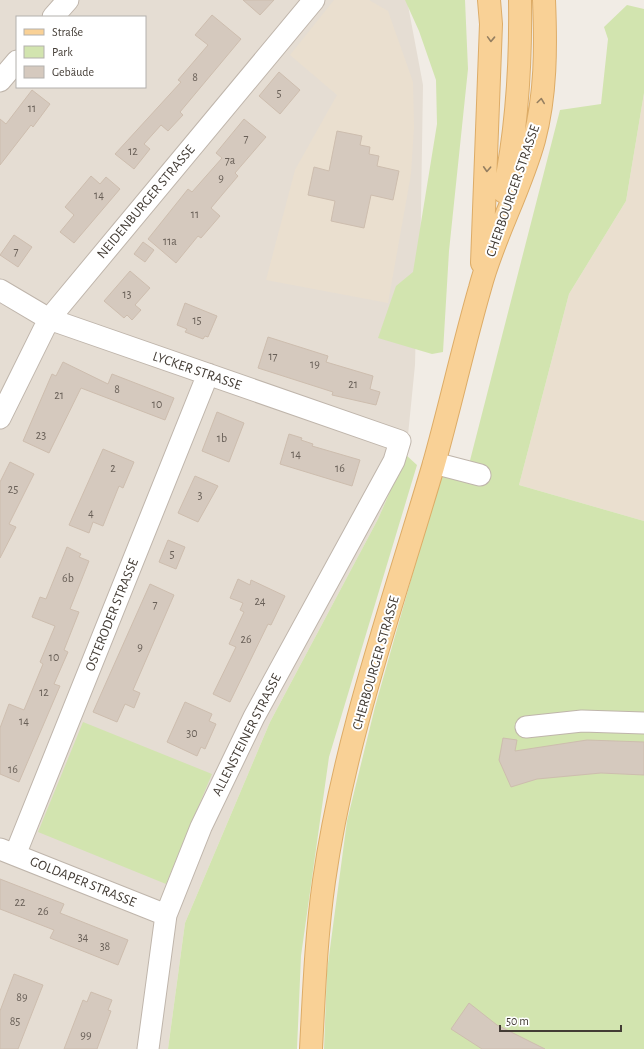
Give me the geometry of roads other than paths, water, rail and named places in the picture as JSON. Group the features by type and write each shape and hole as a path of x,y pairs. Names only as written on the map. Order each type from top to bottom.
{"main road":[{"name":"CHERBOURGER STRASSE","path":"480,284 488,132 491,24 490,0"},
{"path":"480,284 495,231 512,147 520,72 520,0"},
{"name":"CHERBOURGER STRASSE","path":"311,1049 314,982 324,881 342,784 363,702 434,463 480,284 534,141 539,115 545,63 544,0"}],"street":[{"path":"55,16 68,0"},
{"name":"NEIDENBURGER STRASSE","path":"0,418 49,319 314,0"},
{"path":"0,81 16,62"},
{"name":"LYCKER STRASSE","path":"0,290 49,319 400,441"},
{"name":"OSTERODER STRASSE","path":"7,852 208,374"},
{"name":"ALLENSTEINER STRASSE","path":"148,1049 166,915 201,827 254,717 394,461 400,441"},
{"path":"434,463 480,475"},
{"path":"526,727 582,721 644,723"},
{"name":"GOLDAPER STRASSE","path":"7,852 166,915"}]}
